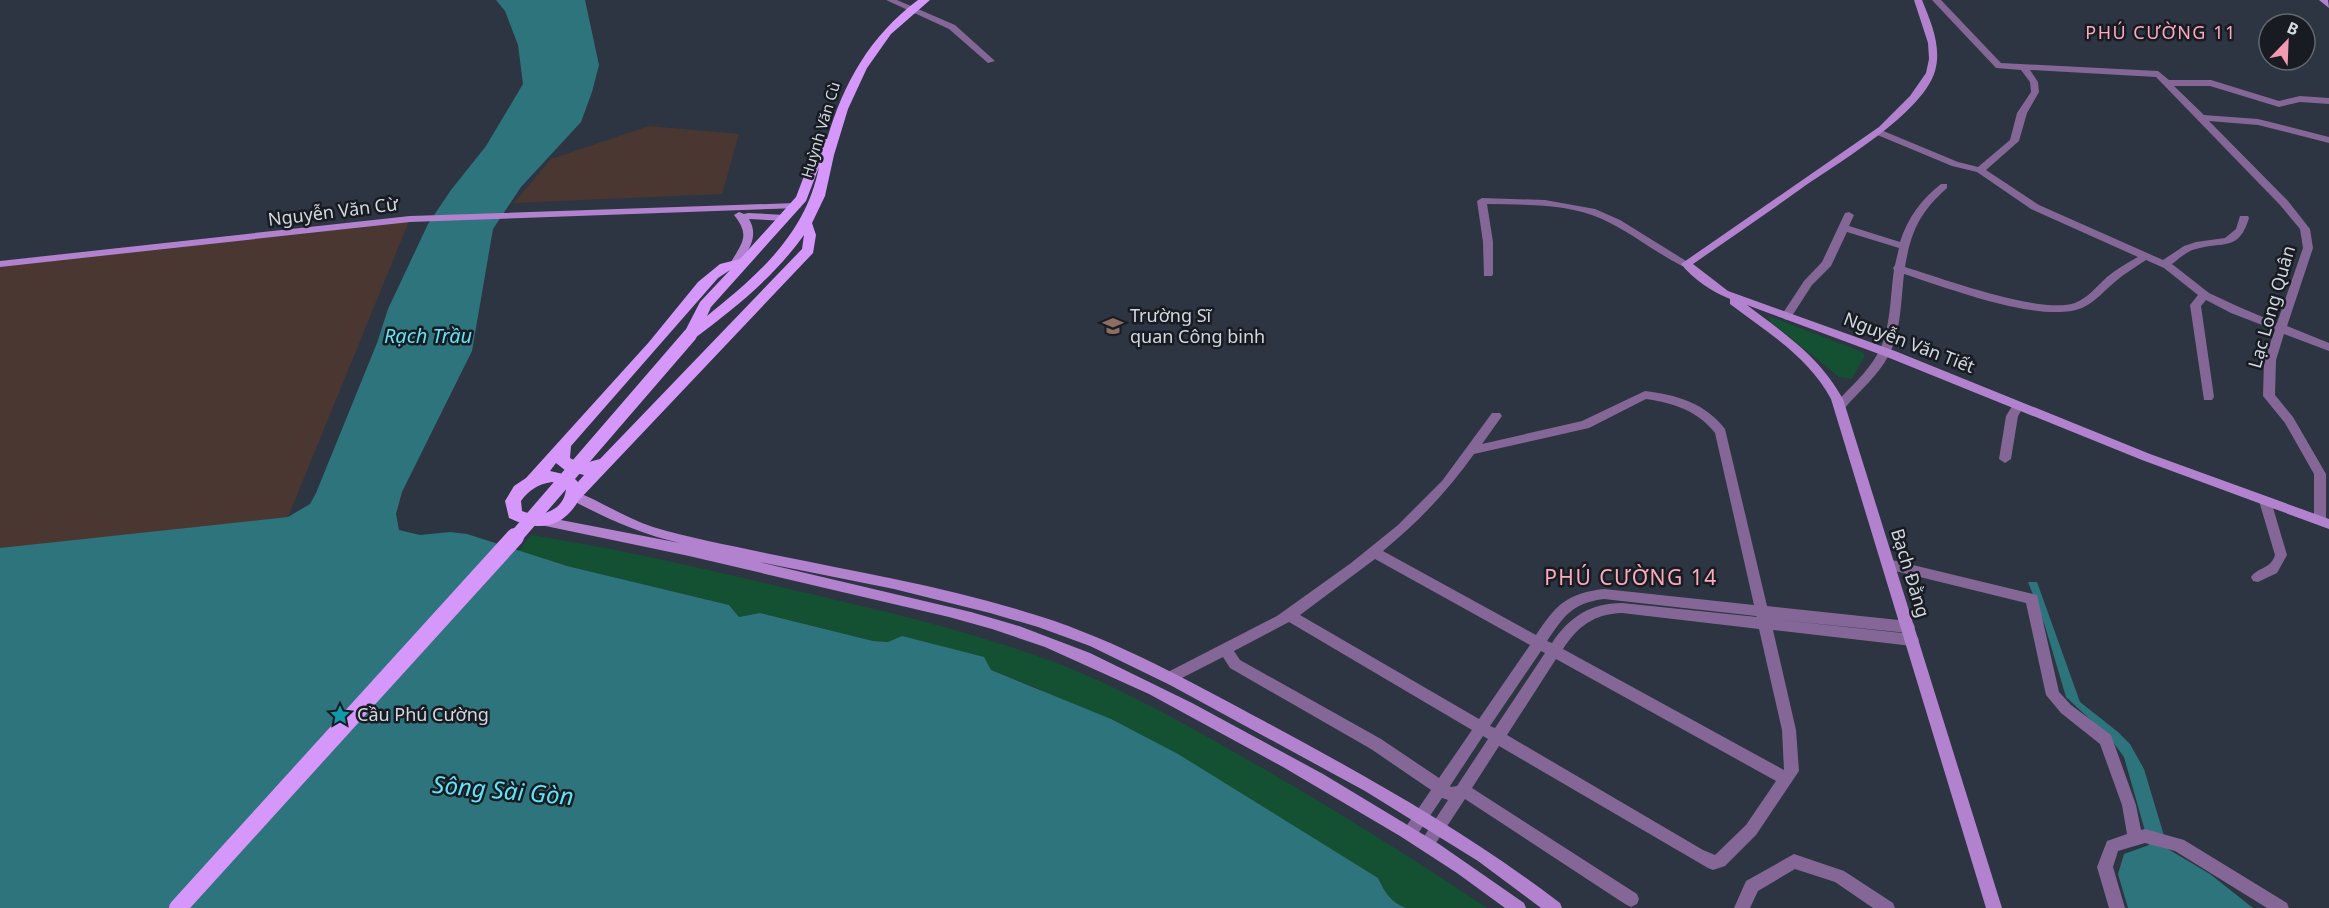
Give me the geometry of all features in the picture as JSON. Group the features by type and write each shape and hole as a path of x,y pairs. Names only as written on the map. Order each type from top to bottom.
{"main road":[{"name":"Huỳnh Văn Cù","path":"690,335 748,297 774,275 808,229 852,82 883,35 910,5 925,0"},
{"path":"178,908 532,519 690,335 705,305 796,206 807,189 847,73 874,34 910,5"},
{"path":"796,206 814,207"},
{"path":"753,252 736,262 724,265 532,481 517,493 512,508 521,519 540,521 560,514 574,490 593,476 808,250 808,229 785,218"},
{"path":"690,335 691,316 696,305 736,262"},
{"path":"564,444 562,460 566,466 589,470 605,463"},
{"path":"532,481 542,477 561,477 574,490"}],"street":[{"path":"890,0 910,5 952,27 991,61"},
{"path":"1686,264 1878,132 1909,104 1928,81 1935,61 1929,28 1918,0"},
{"path":"1936,0 1999,66 2025,69 2034,82 2035,92 2022,113 2014,141 1980,170"},
{"path":"2323,0 2329,6"},
{"name":"Lạc Long Quân","path":"2025,69 2083,69 2158,74 2204,118 2284,203 2305,229 2308,248 2283,328 2270,360 2269,396 2289,420 2320,474 2324,522"},
{"path":"2168,83 2211,83 2279,104 2300,99 2329,101"},
{"path":"2204,118 2259,122 2329,140"},
{"path":"1878,132 1955,164 1980,170 2035,207 2165,264 2205,295 2235,310 2329,347"},
{"path":"1839,406 1885,352 1893,322 1898,268 1911,227 1930,195 1944,186"},
{"name":"Nguyễn Văn Tiết","path":"1488,274 1488,242 1482,201 1544,202 1578,207 1605,217 1662,253 1686,264 1724,293 1885,352 2146,458 2324,522"},
{"name":"Nguyễn Văn Cừ","path":"0,264 410,219 672,212 796,206"},
{"name":"Nguyễn Văn Cừ","path":"672,212 785,218"},
{"path":"736,262 746,245 750,230 749,224 739,215"},
{"path":"1786,316 1808,283 1827,264 1849,215"},
{"path":"2165,264 2189,247 2230,240 2242,228 2244,218"},
{"path":"1843,227 1905,247"},
{"path":"1898,268 2006,299 2042,307 2073,307 2091,298 2117,274 2146,256"},
{"name":"Bạch Đằng","path":"1724,293 1819,371 1831,385 1994,908"},
{"path":"2205,295 2195,305 2208,397"},
{"path":"1289,615 1713,863 1720,861 1751,830 1792,771 1789,730 1721,432 1712,419 1696,408 1645,395 1585,425 1470,451"},
{"path":"2005,459 2012,416 2018,406"},
{"path":"1171,677 1289,615 1374,552 1446,484 1496,417"},
{"path":"574,490 633,525 672,537 964,601 1077,634 1171,677 1346,772 1438,828 1530,889 1554,908"},
{"path":"2258,577 2271,572 2279,564 2281,555 2265,501"},
{"path":"540,521 640,538 956,615 1011,629 1078,654 1147,685 1248,739 1410,833 1480,879 1518,908"},
{"path":"1374,552 1786,779"},
{"path":"1888,564 2032,599 2053,695 2066,709 2106,740 2140,837"},
{"path":"1410,833 1558,614 1567,603 1582,596 1604,594 1764,617 1910,633"},
{"path":"956,615 964,601"},
{"path":"1427,844 1565,634 1587,614 1603,608 1764,617"},
{"path":"1225,649 1235,664 1376,744 1452,795 1460,794 1463,790"},
{"path":"1463,790 1631,899"},
{"path":"2117,908 2105,867 2112,846 2140,837 2179,845 2281,908"},
{"path":"1742,908 1752,886 1794,861 1839,876 1887,908"}],"shaded area":[{"path":"649,126 739,134 722,194 514,203 551,159"},
{"path":"410,219 288,517 0,553 0,264"}],"green space":[{"path":"1768,316 1860,351 1865,355 1852,379 1839,377 1770,321"},
{"path":"531,535 672,562 875,609 969,634 1062,665 1106,684 1192,728 1362,828 1487,908 1406,908 1401,906 1389,896 1378,878 1257,804 1035,687 991,670 888,642 873,641 760,613 739,617 729,605 567,566 519,551"}],"water":[{"name":"Sông Sài Gòn","path":"496,0 585,0 599,65 581,122 521,187 493,229 472,351 402,492 396,514 399,530 420,535 450,532 467,534 567,566 729,605 739,617 760,613 873,641 888,642 902,636 984,657 991,670 1111,719 1178,754 1378,878 1389,896 1406,908 0,908 0,548 288,517 310,504 377,343 388,309 428,224 451,190 486,146 523,84 518,45 505,11"},
{"path":"2028,582 2037,582 2080,702 2130,744 2144,769 2168,849 2210,874 2253,908 2128,908 2118,874 2124,854 2149,845 2124,757 2110,738 2066,697 2045,626"}],"place":[{"name":"Trường Sĩ quan Công binh","path":"1113,326"},
{"name":"Cầu Phú Cường","path":"340,715"}],"district":[{"name":"PHÚ CƯỜNG 11","path":"2161,33"},
{"name":"PHÚ CƯỜNG 14","path":"1631,578"}],"water label":[{"name":"Rạch Trầu","path":"428,336"}]}
